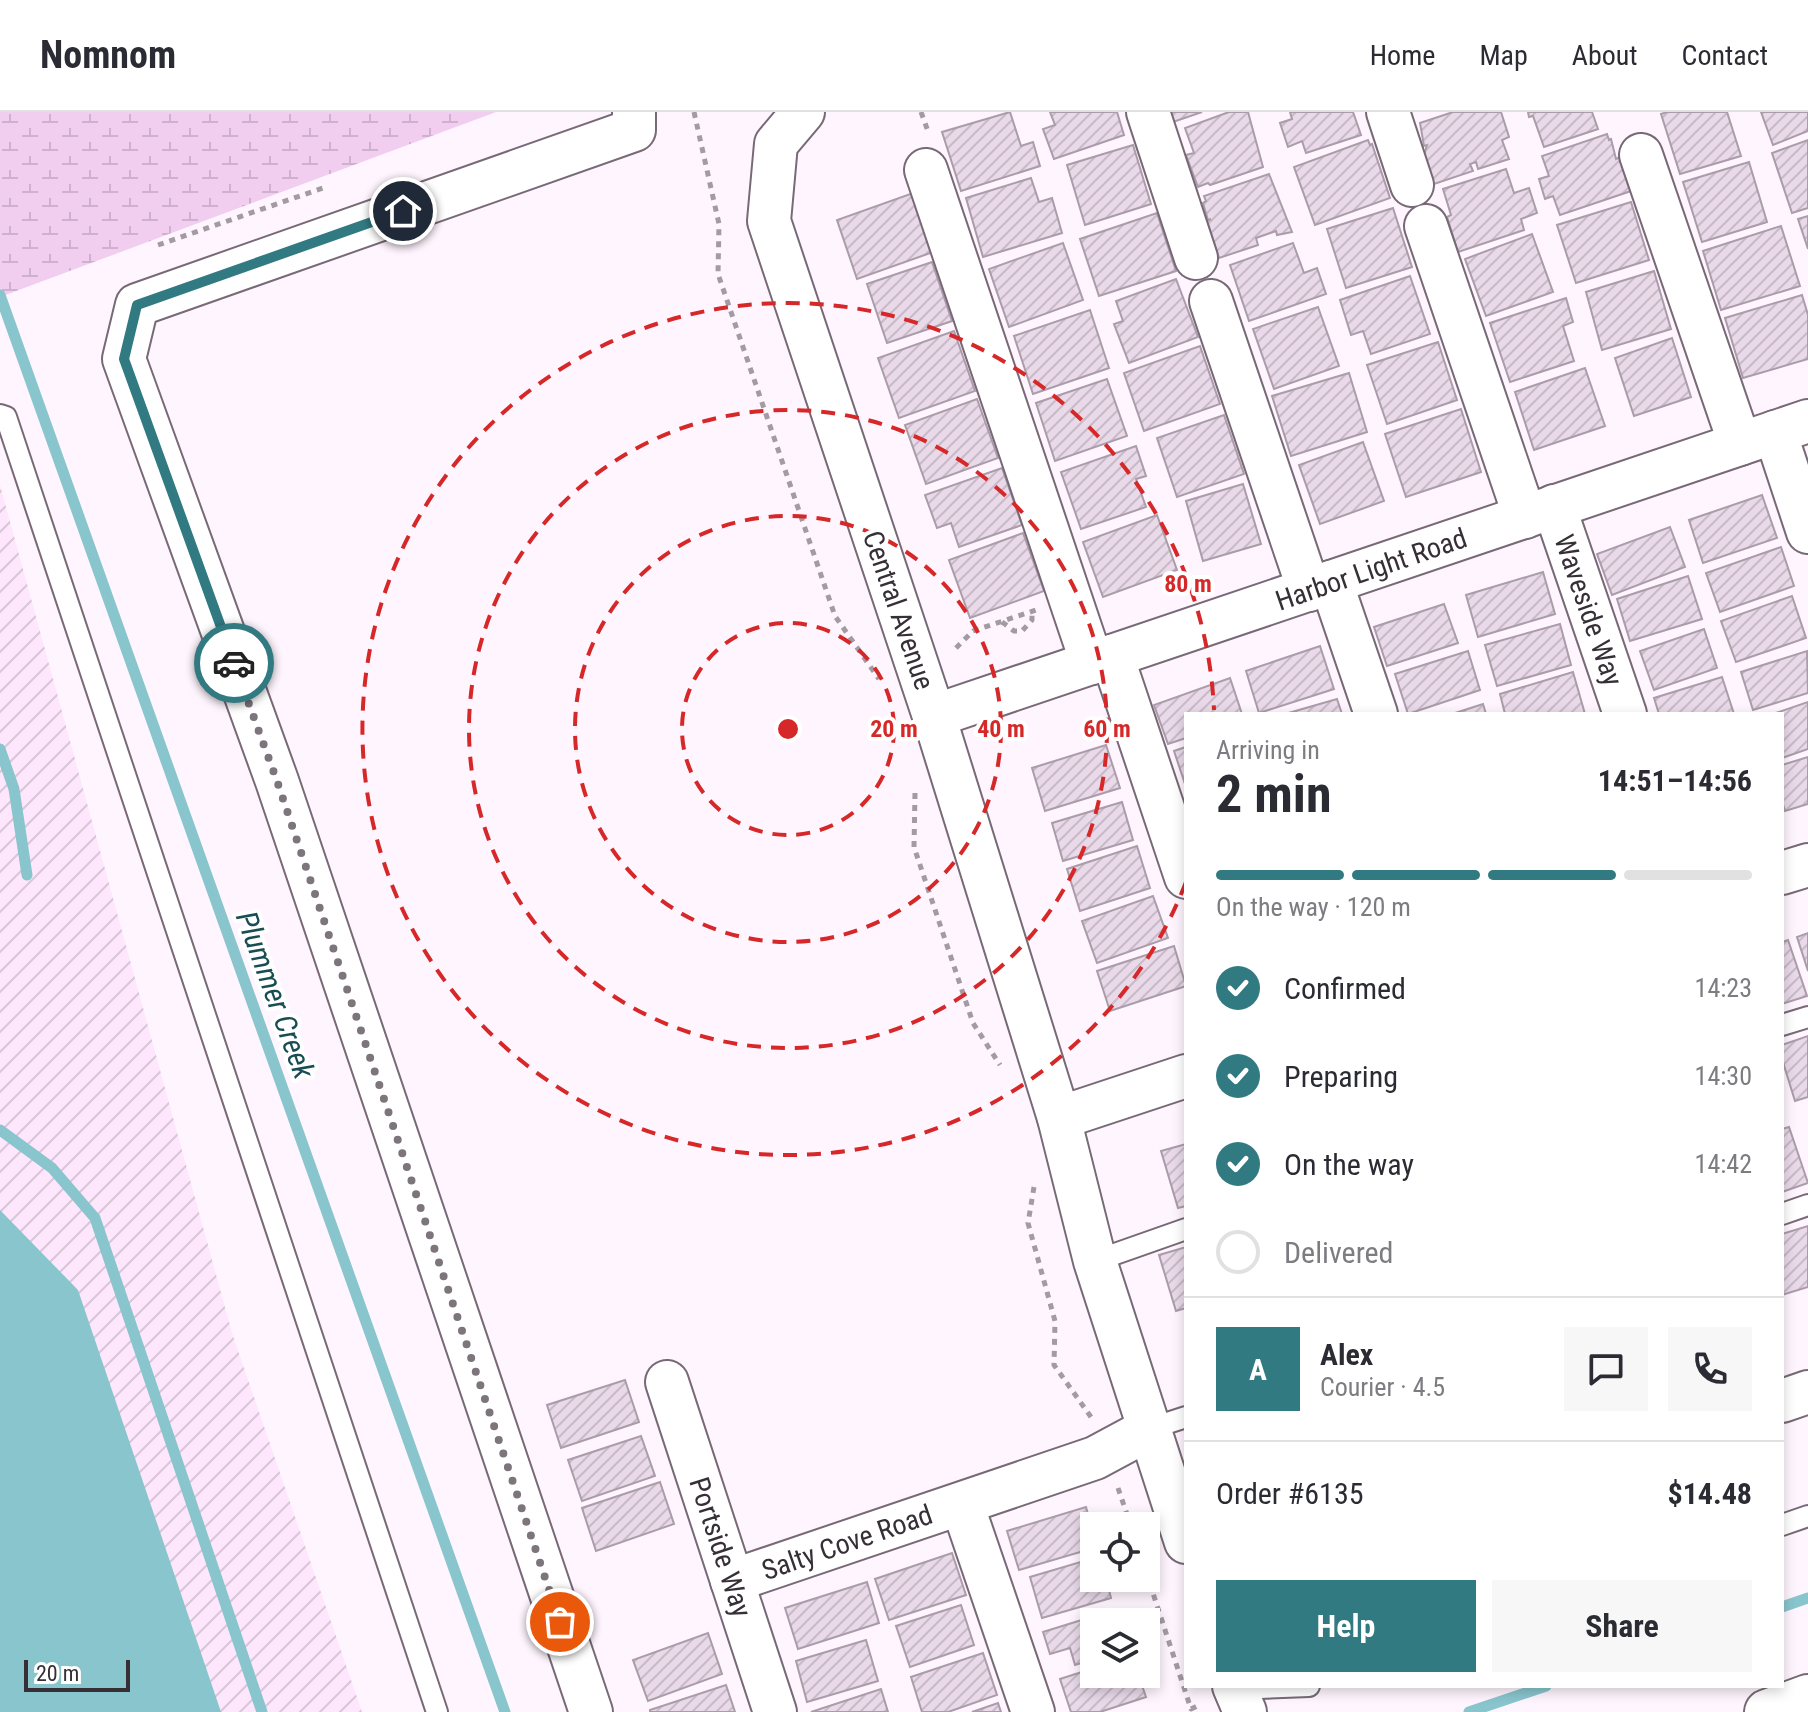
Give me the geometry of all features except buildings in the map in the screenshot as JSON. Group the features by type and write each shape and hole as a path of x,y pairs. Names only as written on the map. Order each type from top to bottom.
{"street":[{"name":"Central Avenue","path":"803,112 776,144 769,221 934,716 1059,1118 1095,1261 1167,1423 1184,1529"},
{"path":"1148,112 1196,258"},
{"path":"1388,112 1412,185"},
{"path":"591,1712 277,781 124,359 137,305 634,121"},
{"path":"1641,155 1774,432 1808,532"},
{"path":"926,170 1102,659 1184,872"},
{"name":"Waveside Way","path":"1426,226 1540,512 1624,712"},
{"path":"1211,301 1320,586 1375,712"},
{"name":"Harbor Light Road","path":"934,716 1774,432"},
{"path":"1784,872 1808,865"},
{"path":"1059,1118 1184,1077"},
{"name":"Portside Way","path":"667,1382 775,1712"},
{"path":"1784,1400 1808,1392"},
{"name":"Salty Cove Road","path":"732,1581 1095,1458 1167,1423"},
{"name":"Salty Cove Road","path":"962,1504 1033,1712"},
{"path":"1767,1712 1808,1697"}],"lane":[{"path":"0,415 6,417 437,1712"},
{"path":"1784,1024 1808,1017"},
{"path":"1784,1213 1808,1205"},
{"path":"1095,1261 1184,1230"},
{"path":"1784,1524 1808,1516"},
{"path":"1229,1698 1296,1688"}],"path":[{"path":"694,112 719,224 718,274 835,616 881,682"},
{"path":"158,245 323,188"},
{"path":"956,648 973,631 1046,607"},
{"path":"1002,622 1014,631 1022,631 1032,620 1032,611"},
{"path":"1022,631 1025,641"},
{"path":"915,786 914,847 973,1023 1005,1072"},
{"path":"1035,1181 1028,1223 1055,1321 1054,1365 1098,1427"},
{"path":"1116,1480 1126,1512"},
{"path":"1153,1592 1184,1688"},
{"path":"1184,1688 1191,1709 1229,1698"}],"shaded area":[{"path":"0,485 232,1333 362,1712 0,1712"}],"green space":[{"path":"0,112 496,112 0,297"}],"water":[{"path":"0,1210 78,1290 221,1712 0,1712"}],"waterway":[{"name":"Plummer Creek","path":"0,295 505,1712"},
{"path":"0,749 14,789 27,875"},
{"path":"0,1130 52,1168 95,1218 262,1712"},
{"path":"1784,1606 1808,1598"},
{"path":"1469,1712 1540,1688"}],"way so far":[{"path":"234,663 277,781 560,1622"}],"route":[{"path":"234,663 124,359 137,305 403,211"}]}
